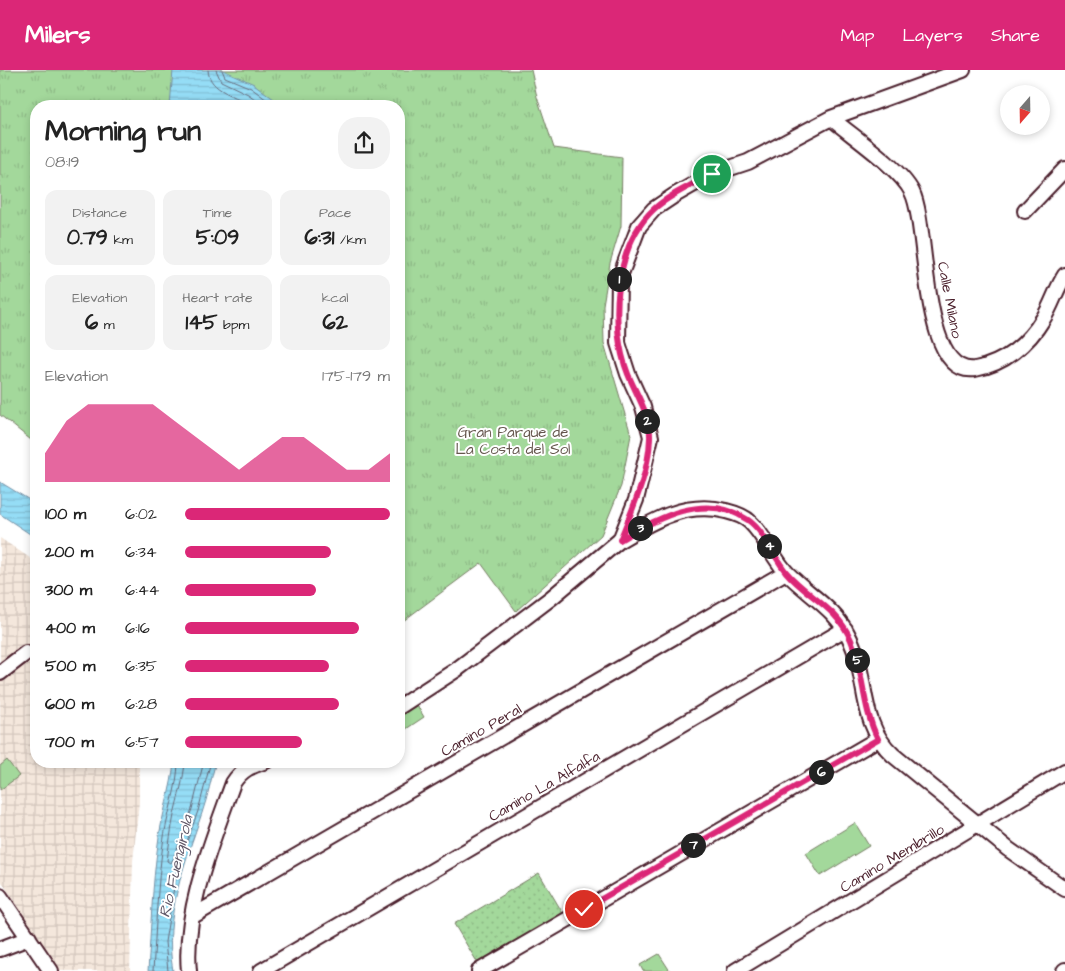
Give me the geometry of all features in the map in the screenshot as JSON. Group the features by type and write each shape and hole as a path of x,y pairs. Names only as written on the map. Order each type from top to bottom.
{"street":[{"path":"620,540 636,500 651,437 643,407 628,374 618,343 619,279 640,226 654,209 712,174 748,162 831,118 963,70"},
{"name":"Calle Milano","path":"831,118 903,178 912,191 918,208 938,338 947,356 959,366 971,369 987,367 1003,360 1017,349 1030,337 1044,318 1065,275"},
{"path":"1025,211 1065,169"},
{"path":"405,702 479,652 551,598 620,540 654,520 671,513 704,507 735,513 748,520 758,531 786,572 834,614 845,629 855,654 870,719 878,739 893,755 1039,873 1065,889"},
{"name":"Camino Peral","path":"193,916 786,572"},
{"name":"Camino La Alfalfa","path":"261,971 845,629"},
{"path":"0,673 26,653"},
{"path":"479,971 878,739"},
{"path":"187,969 193,916 200,884 233,783 240,773 248,768"},
{"name":"Camino Membrillo","path":"735,971 1065,771"},
{"path":"0,896 51,971"},
{"path":"0,949 30,938"}],"shaded area":[{"path":"0,538 30,558 30,768 139,768 139,802 133,861 130,971 60,971 0,879"}],"green space":[{"name":"Gran Parque de La Costa del Sol","path":"0,70 531,70 537,97 554,148 622,157 621,226 610,263 603,305 604,343 631,435 621,486 601,535 516,611 481,563 405,620 405,100 30,100 30,439 0,415"},
{"path":"415,702 424,717 405,730 405,708"},
{"path":"7,760 19,776 0,790 0,766"},
{"path":"855,823 869,846 820,876 806,853"},
{"path":"539,873 564,915 479,965 454,924"},
{"path":"659,954 670,971 643,971 640,965"}],"water":[{"path":"173,70 223,70 254,84 275,100 170,100"},
{"path":"0,482 30,500 30,534 0,514"},
{"name":"Rio Fuengirola","path":"173,768 214,768 204,807 177,890 171,931 173,971 148,971 159,834"}],"route":[{"path":"584,909 878,739 870,719 851,640 845,629 834,614 786,572 758,531 748,520 735,513 717,509 704,507 687,509 654,520 620,540 636,500 645,469 651,437 643,407 628,374 618,343 617,307 619,279 628,252 640,226 654,209 712,174"}]}
